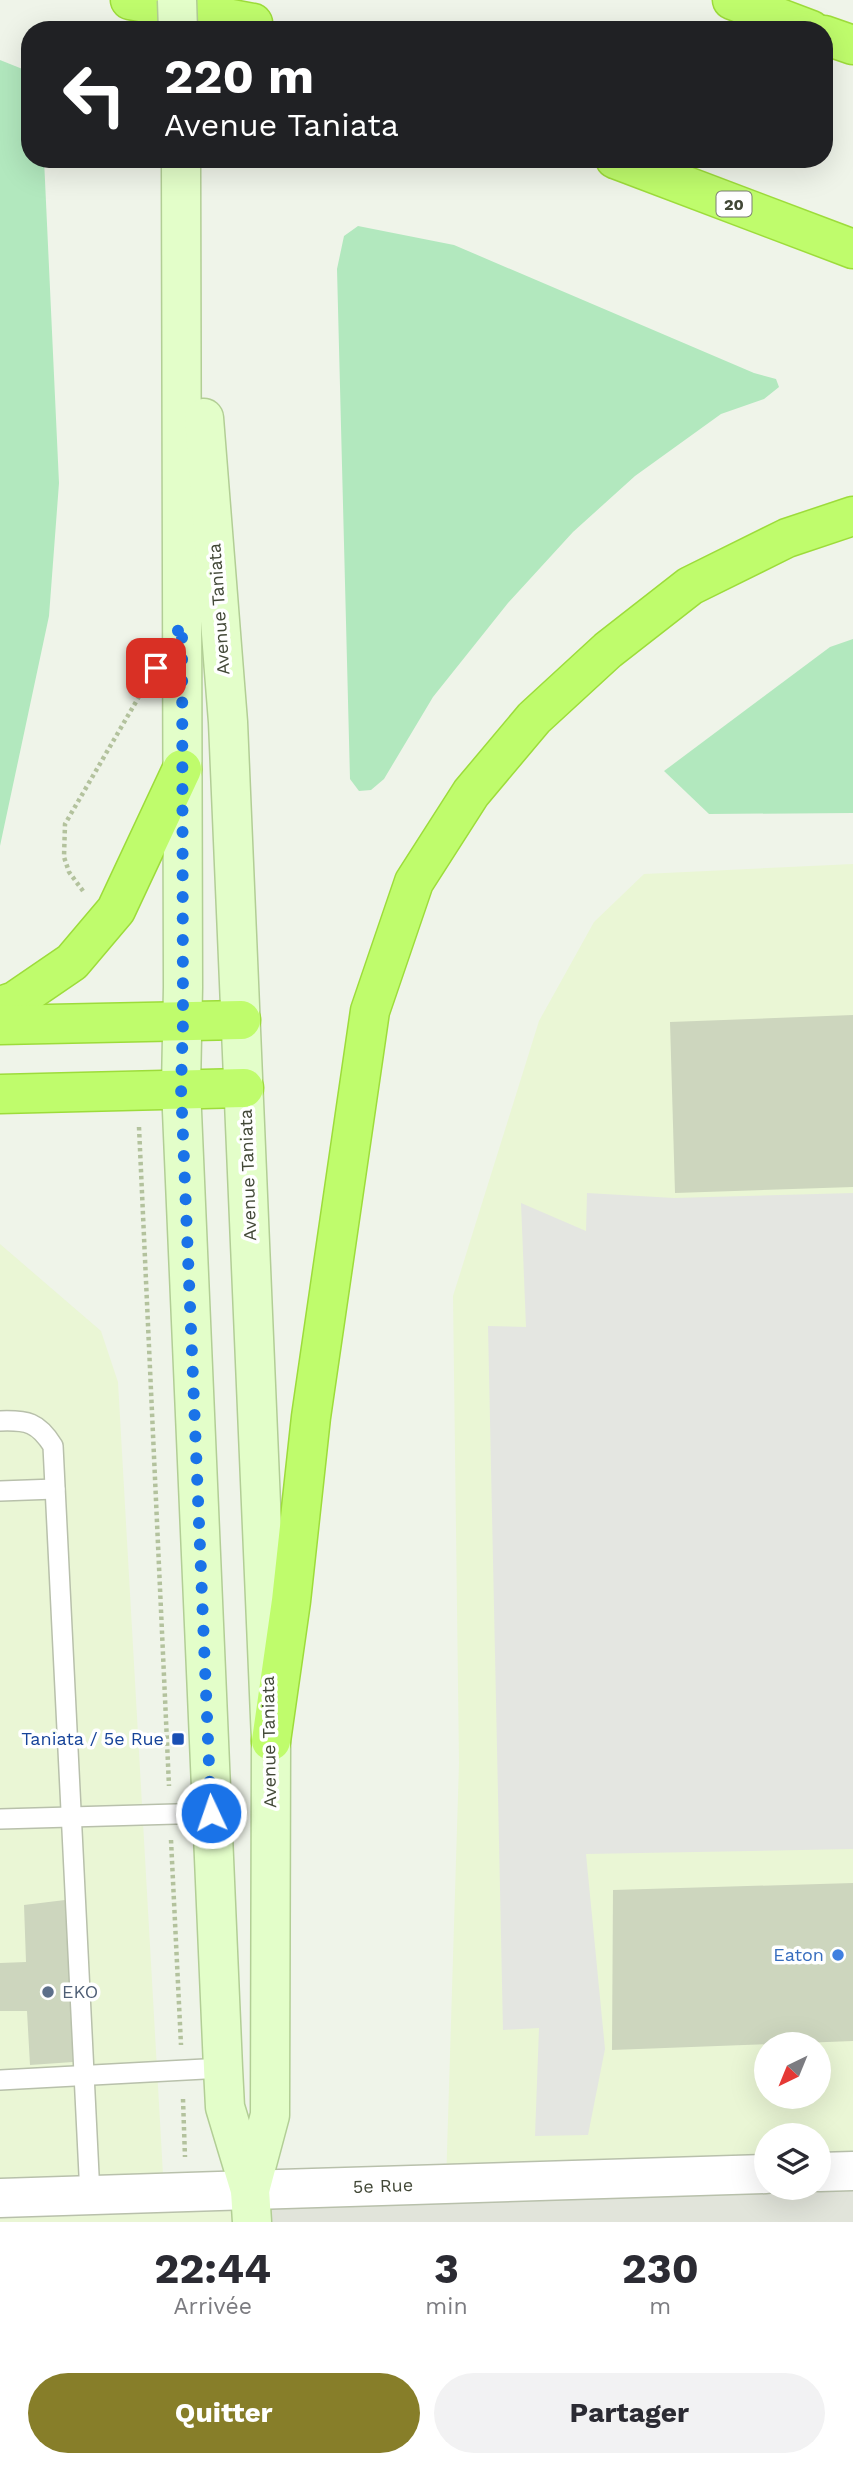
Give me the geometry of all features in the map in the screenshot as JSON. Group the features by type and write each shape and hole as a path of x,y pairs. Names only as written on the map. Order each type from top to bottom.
{"highway":[{"path":"130,0 236,21"},
{"path":"192,0 248,21"},
{"path":"732,0 787,21"},
{"path":"833,37 853,45"},
{"name":"20","path":"639,168 853,249"},
{"path":"271,1741 291,1601 311,1417 370,1011 414,882 471,793 534,718 608,650 690,586 787,538 853,516"},
{"path":"0,1006 15,1001 72,962 116,910 182,769"},
{"path":"0,1025 241,1020"},
{"path":"0,1094 244,1088"}],"main road":[{"path":"177,0 178,21"},
{"name":"Avenue Taniata","path":"183,168 181,1088 225,2107 251,2206"},
{"name":"Avenue Taniata","path":"184,168 228,722 271,1741 270,2115 251,2206"}],"street":[{"path":"831,2172 853,2171"},
{"name":"5e Rue","path":"0,2197 187,2192 251,2206 754,2175"}],"lane":[{"path":"1,1418 20,1420 43,1430 53,1446 90,2195"},
{"path":"0,1491 55,1489"},
{"path":"0,1819 211,1813"},
{"path":"0,2080 223,2068"}],"path":[{"path":"108,919 69,872 64,856 65,824 147,683"},
{"path":"138,1090 187,2192"}],"shaded area":[{"path":"853,864 853,2171 831,2172 831,2123 754,2123 754,2174 446,2184 459,1763 453,1296 539,1021 594,922 644,874"},
{"path":"587,1193 674,1198 853,1193 853,1849 586,1854 605,2049 588,2135 535,2136 539,2028 503,2030 488,1326 526,1327 521,1203 586,1231"},
{"path":"0,1244 101,1331 118,1382 164,2192 250,2190 252,2222 0,2222"},
{"path":"853,2171 853,2222 252,2222 250,2190 754,2188 754,2200 831,2200 831,2182"}],"green space":[{"path":"0,60 21,68 21,168 44,168 59,483 49,616 0,846"},
{"path":"358,226 454,245 754,373 776,379 779,387 764,399 721,414 635,476 573,532 508,603 433,697 384,779 371,790 359,791 350,779 337,269 344,236"},
{"path":"853,639 853,813 709,814 664,771 830,647"}],"building":[{"path":"853,1015 853,1187 675,1193 670,1022"},
{"path":"853,1883 853,2041 831,2042 831,2032 754,2032 754,2045 612,2050 613,1890"},
{"path":"65,1900 73,2062 30,2065 27,2011 0,2011 0,1963 26,1962 24,1905"}],"place":[{"name":"Taniata / 5e Rue","path":"178,1739"},
{"name":"Eaton","path":"838,1955"},
{"name":"EKO","path":"48,1992"}],"route":[{"path":"156,668 182,624 181,1088 211,1813"}]}
